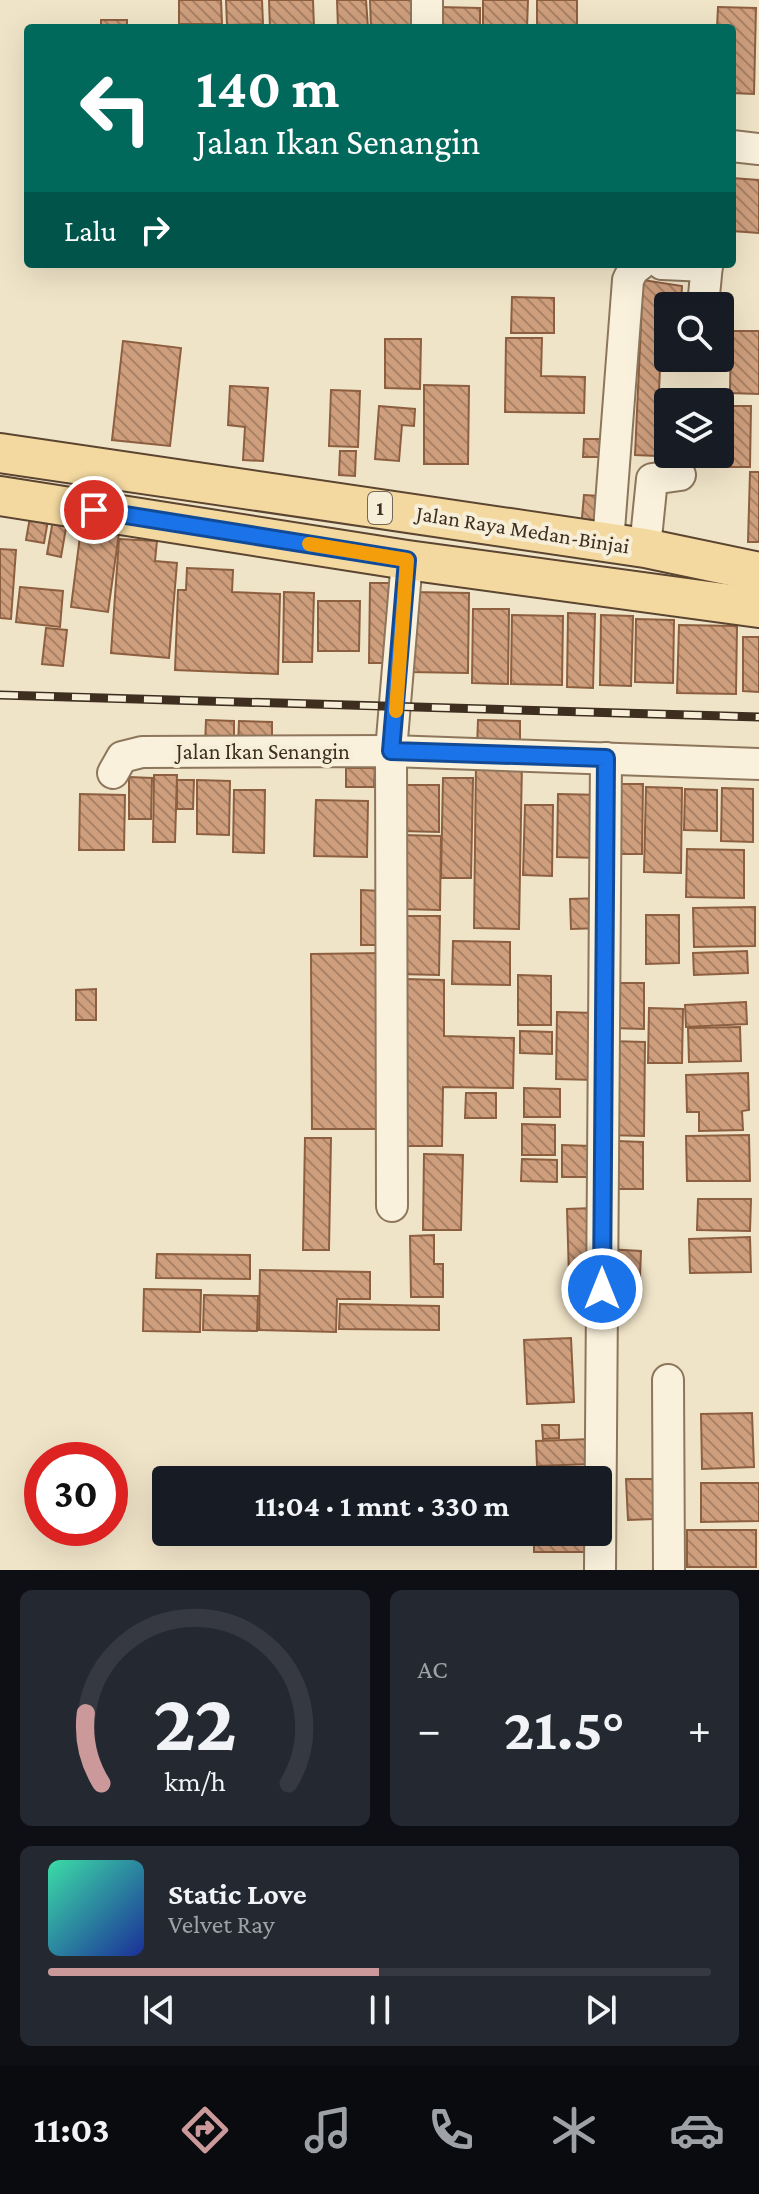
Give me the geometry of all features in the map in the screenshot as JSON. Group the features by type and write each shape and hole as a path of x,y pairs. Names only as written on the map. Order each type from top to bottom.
{"main road":[{"name":"Jalan Raya Medan-Binjai","path":"0,453 626,545 759,572"},
{"name":"Jalan Raya Medan-Binjai","path":"0,496 407,560 759,608"}],"street":[{"path":"427,0 427,24"},
{"path":"736,146 759,149"},
{"path":"626,545 628,280 638,268"},
{"path":"704,292 707,268"},
{"path":"626,545 652,479 680,475"},
{"path":"392,1206 391,751 407,560"},
{"name":"Jalan Ikan Senangin","path":"113,773 122,757 142,752 391,751 759,764"},
{"path":"600,1570 606,758"},
{"path":"668,1380 669,1570"}],"building":[{"path":"179,0 221,0 222,24 179,24"},
{"path":"226,0 262,0 263,24 227,24"},
{"path":"269,0 313,0 314,24 270,24"},
{"path":"337,0 366,0 368,24 338,24"},
{"path":"370,0 416,0 417,24 371,24"},
{"path":"483,0 528,0 527,24 483,24"},
{"path":"537,0 577,0 577,24 537,24"},
{"path":"439,7 480,8 480,24 439,24"},
{"path":"718,7 756,8 754,94 736,93 736,24 717,24"},
{"path":"101,20 127,20 127,24 101,24"},
{"path":"736,178 759,180 759,233 736,231"},
{"path":"643,280 682,286 682,292 654,292 654,372 660,372 659,388 654,388 654,456 635,455"},
{"path":"512,297 554,298 554,333 511,333"},
{"path":"734,331 759,331 759,394 734,393 734,388 730,388 730,372 734,372"},
{"path":"506,338 542,338 541,376 585,377 584,413 505,412"},
{"path":"385,339 421,339 420,389 385,388"},
{"path":"123,341 181,348 170,446 112,440"},
{"path":"424,385 469,386 468,464 424,464"},
{"path":"230,386 268,388 263,461 243,460 245,427 228,425"},
{"path":"331,390 360,391 358,447 329,446"},
{"path":"379,406 415,409 414,426 402,425 399,461 375,459"},
{"path":"734,406 751,406 750,467 734,467"},
{"path":"584,439 604,439 604,457 583,457"},
{"path":"340,451 356,451 355,476 339,475"},
{"path":"750,472 759,472 759,542 748,542"},
{"path":"584,495 600,496 597,530 581,529"},
{"path":"32,506 50,509 44,543 26,540"},
{"path":"53,520 67,522 61,557 47,554"},
{"path":"81,528 119,533 108,612 71,607"},
{"path":"119,539 157,541 155,561 177,563 169,658 111,653"},
{"path":"0,549 16,550 11,619 0,618"},
{"path":"187,568 233,570 232,592 280,594 278,674 175,670 178,590 186,590"},
{"path":"370,583 398,583 396,663 369,663"},
{"path":"20,587 63,591 60,627 16,622"},
{"path":"284,592 314,593 312,662 283,662"},
{"path":"411,592 469,593 468,673 410,672"},
{"path":"318,601 360,601 359,651 318,651"},
{"path":"473,609 509,609 508,684 472,683"},
{"path":"568,613 595,614 593,688 567,687"},
{"path":"512,615 563,616 562,685 511,684"},
{"path":"601,615 633,616 631,686 600,685"},
{"path":"636,619 674,620 673,683 635,682"},
{"path":"679,625 737,626 736,694 677,693"},
{"path":"46,628 67,630 63,666 42,664"},
{"path":"743,637 759,637 759,692 743,691"},
{"path":"206,720 234,721 234,746 205,745"},
{"path":"478,720 520,721 520,748 477,747"},
{"path":"239,721 272,722 272,746 238,746"},
{"path":"476,761 522,762 519,929 474,928"},
{"path":"346,768 375,768 374,787 346,787"},
{"path":"154,775 177,775 175,842 153,842"},
{"path":"129,777 152,778 151,819 129,819"},
{"path":"443,778 473,778 471,878 441,878"},
{"path":"177,780 194,780 193,809 177,809"},
{"path":"197,780 230,781 229,835 197,834"},
{"path":"615,784 643,784 642,854 613,854"},
{"path":"402,785 439,785 439,832 401,831"},
{"path":"646,787 682,788 681,873 644,872"},
{"path":"722,788 753,789 753,842 721,841"},
{"path":"685,789 717,790 717,831 684,830"},
{"path":"234,790 265,790 264,853 233,852"},
{"path":"80,794 125,795 124,850 79,850"},
{"path":"558,794 602,795 601,858 557,857"},
{"path":"316,800 368,801 367,857 314,856"},
{"path":"525,805 553,805 552,876 523,875"},
{"path":"403,835 441,836 440,910 402,909"},
{"path":"687,849 744,850 744,898 686,897"},
{"path":"361,890 382,891 381,945 361,945"},
{"path":"602,898 602,928 571,929 570,899"},
{"path":"755,907 755,946 694,947 693,908"},
{"path":"646,915 679,915 679,963 646,964"},
{"path":"399,916 440,916 439,975 398,974"},
{"path":"453,941 510,942 510,985 452,984"},
{"path":"747,951 748,973 694,975 693,953"},
{"path":"383,953 384,1129 312,1129 311,954"},
{"path":"518,975 551,976 551,1025 518,1025"},
{"path":"406,979 444,980 444,1036 514,1038 513,1088 443,1087 442,1146 403,1146"},
{"path":"613,983 644,983 644,1029 612,1028"},
{"path":"96,989 96,1020 76,1020 76,990"},
{"path":"746,1002 747,1024 686,1027 685,1005"},
{"path":"649,1008 683,1009 682,1063 648,1063"},
{"path":"557,1012 596,1013 595,1080 556,1079"},
{"path":"740,1027 741,1061 689,1062 688,1028"},
{"path":"520,1031 552,1032 552,1054 520,1053"},
{"path":"609,1041 645,1042 644,1136 607,1135"},
{"path":"748,1073 749,1110 742,1111 743,1130 699,1131 699,1112 687,1112 686,1075"},
{"path":"524,1088 560,1089 560,1117 524,1117"},
{"path":"466,1093 496,1093 496,1118 465,1118"},
{"path":"522,1124 555,1125 555,1155 522,1155"},
{"path":"749,1135 750,1181 687,1181 686,1136"},
{"path":"305,1138 331,1138 329,1250 303,1250"},
{"path":"617,1141 643,1142 643,1189 616,1189"},
{"path":"562,1145 591,1146 591,1177 562,1177"},
{"path":"424,1154 463,1155 461,1230 423,1230"},
{"path":"522,1159 557,1160 557,1182 521,1181"},
{"path":"698,1199 751,1199 750,1231 697,1230"},
{"path":"593,1208 595,1277 569,1277 567,1209"},
{"path":"434,1235 434,1264 443,1264 443,1297 411,1297 410,1236"},
{"path":"750,1237 751,1272 690,1273 689,1239"},
{"path":"605,1249 641,1251 639,1301 603,1299"},
{"path":"157,1254 250,1255 250,1279 156,1278"},
{"path":"260,1270 370,1272 370,1299 337,1299 336,1332 259,1330"},
{"path":"144,1289 201,1290 200,1332 143,1331"},
{"path":"204,1295 258,1296 257,1331 203,1330"},
{"path":"340,1304 439,1306 439,1330 339,1329"},
{"path":"571,1338 574,1402 527,1404 524,1340"},
{"path":"752,1413 754,1467 702,1469 701,1414"},
{"path":"542,1425 559,1425 559,1438 543,1439"},
{"path":"591,1439 592,1464 537,1466 536,1441"},
{"path":"626,1479 653,1479 654,1519 628,1520"},
{"path":"701,1483 759,1483 759,1521 701,1522"},
{"path":"687,1530 756,1530 756,1567 687,1567"},
{"path":"534,1546 590,1546 590,1552 534,1552"}],"railway":[{"path":"0,695 759,717"}],"slow traffic":[{"path":"309,544 407,560 396,711"}],"route":[{"path":"94,510 407,560 391,751 606,758 602,1289"}]}
